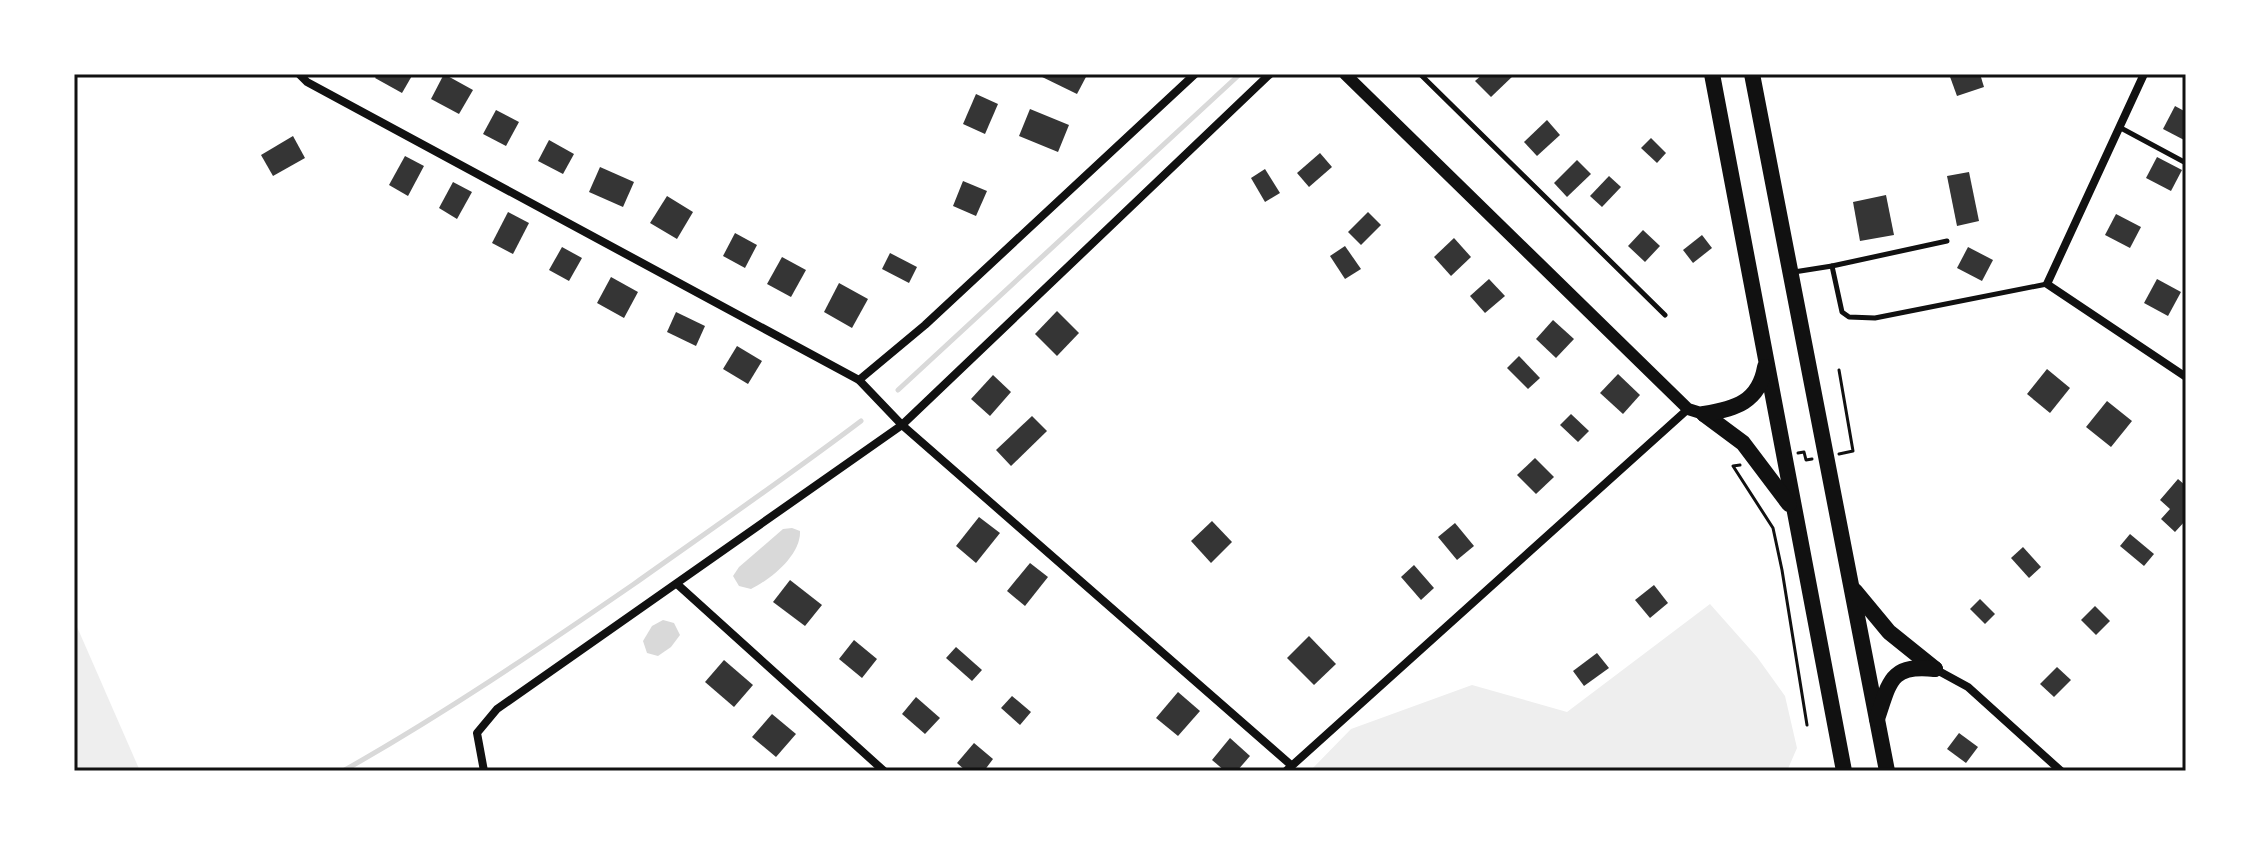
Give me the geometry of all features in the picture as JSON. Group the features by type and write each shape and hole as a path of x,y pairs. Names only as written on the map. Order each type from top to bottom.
{"highway":[{"path":"1712,74 1844,771"},
{"path":"1752,74 1887,771"},
{"path":"1696,411 1732,409 1751,398 1763,379 1765,361"},
{"path":"1696,411 1743,443 1795,512"},
{"path":"1850,583 1889,632 1935,669"},
{"path":"1877,720 1888,686 1899,671 1914,667 1935,669"}],"street":[{"path":"299,74 307,82 859,380 902,425 1288,768 1696,411 1345,74"},
{"path":"859,380 925,325 1195,74"},
{"path":"484,771 477,733 497,709 902,425 1270,74"},
{"path":"2144,74 2047,284 2186,377"},
{"path":"677,584 884,771"},
{"path":"1935,669 1968,687 2061,771"}],"lane":[{"path":"1420,74 1665,315"},
{"path":"2118,126 2186,163"},
{"path":"1790,273 1947,241"},
{"path":"1832,266 1842,312 1849,317 1875,318 2047,284"}],"shaded area":[{"path":"783,529 800,531 799,540 783,565 751,589 739,586 733,576 739,567"},
{"path":"1710,604 1757,657 1785,696 1797,748 1787,771 1310,771 1351,729 1472,685 1567,712"},
{"path":"74,620 140,771 74,771"},
{"path":"663,620 674,623 680,635 671,647 658,656 647,653 643,641 652,626"}],"building":[{"path":"378,74 413,74 402,93 375,78"},
{"path":"444,74 473,90 459,114 431,99"},
{"path":"1036,74 1085,74 1087,75 1077,94"},
{"path":"1483,74 1515,74 1491,97 1475,81"},
{"path":"1949,74 1980,74 1984,87 1957,96"},
{"path":"976,94 998,104 985,134 963,124"},
{"path":"2175,106 2186,112 2186,141 2163,129"},
{"path":"1030,109 1069,125 1058,152 1019,136"},
{"path":"496,110 519,122 506,146 483,134"},
{"path":"1547,120 1560,135 1537,156 1524,142"},
{"path":"293,136 305,158 273,176 261,155"},
{"path":"1651,138 1666,153 1657,163 1641,148"},
{"path":"549,140 574,154 563,174 538,161"},
{"path":"1320,153 1332,167 1309,187 1297,173"},
{"path":"405,156 424,166 408,196 389,185"},
{"path":"2157,157 2182,170 2171,191 2146,178"},
{"path":"1577,160 1591,174 1567,197 1554,183"},
{"path":"600,167 634,182 623,207 589,192"},
{"path":"1265,169 1280,193 1265,202 1251,178"},
{"path":"1969,172 1979,221 1957,226 1947,176"},
{"path":"1609,176 1621,187 1602,207 1590,196"},
{"path":"963,181 987,191 976,216 953,206"},
{"path":"453,182 472,192 457,219 439,208"},
{"path":"1886,195 1894,235 1860,241 1853,202"},
{"path":"667,196 693,212 677,239 650,223"},
{"path":"508,212 529,223 513,254 492,243"},
{"path":"1368,212 1381,225 1361,245 1348,232"},
{"path":"2116,214 2141,227 2130,248 2105,235"},
{"path":"1643,230 1660,246 1645,262 1628,246"},
{"path":"735,233 757,245 745,268 723,256"},
{"path":"1702,235 1712,248 1693,263 1683,250"},
{"path":"1454,238 1471,257 1451,276 1434,257"},
{"path":"1345,246 1361,269 1345,279 1330,256"},
{"path":"562,247 582,258 569,281 549,270"},
{"path":"1968,247 1993,260 1982,281 1957,268"},
{"path":"890,253 917,267 909,283 882,269"},
{"path":"782,257 806,270 791,297 767,284"},
{"path":"611,277 638,292 624,318 597,303"},
{"path":"1489,279 1505,296 1485,313 1470,296"},
{"path":"2157,279 2181,292 2168,316 2144,303"},
{"path":"839,283 868,299 852,328 824,312"},
{"path":"1057,311 1079,333 1057,356 1035,334"},
{"path":"676,312 705,326 696,346 667,332"},
{"path":"1553,320 1574,339 1556,358 1536,339"},
{"path":"737,346 762,361 748,384 723,369"},
{"path":"1519,356 1540,378 1528,389 1507,368"},
{"path":"2047,369 2070,388 2050,413 2027,394"},
{"path":"1618,374 1640,395 1623,414 1600,393"},
{"path":"993,375 1011,392 990,416 971,399"},
{"path":"2107,401 2132,421 2111,447 2086,427"},
{"path":"1571,414 1589,431 1578,442 1560,425"},
{"path":"1032,416 1047,431 1011,466 996,450"},
{"path":"1535,458 1554,477 1536,494 1517,475"},
{"path":"2178,479 2186,486 2186,520 2175,532 2161,519 2170,509 2160,500"},
{"path":"979,517 1000,533 976,563 956,546"},
{"path":"1212,521 1232,542 1211,563 1191,541"},
{"path":"1455,523 1474,546 1457,560 1438,537"},
{"path":"2130,534 2154,554 2144,566 2120,546"},
{"path":"2023,547 2041,567 2029,578 2011,558"},
{"path":"1030,563 1048,577 1025,606 1007,591"},
{"path":"1414,565 1434,588 1421,600 1401,577"},
{"path":"790,580 822,605 805,626 773,602"},
{"path":"1654,585 1668,603 1650,618 1635,600"},
{"path":"1980,599 1995,614 1985,624 1970,609"},
{"path":"2095,606 2110,621 2096,635 2081,620"},
{"path":"1309,636 1336,664 1314,685 1287,658"},
{"path":"854,640 877,659 862,678 839,659"},
{"path":"956,647 982,670 972,681 946,658"},
{"path":"1597,653 1609,668 1584,686 1573,671"},
{"path":"724,660 753,685 734,707 705,682"},
{"path":"2057,667 2071,680 2054,697 2040,684"},
{"path":"1178,692 1200,711 1178,736 1156,718"},
{"path":"1012,696 1031,712 1020,725 1001,708"},
{"path":"916,697 940,718 925,734 902,714"},
{"path":"772,714 796,734 776,757 752,737"},
{"path":"1959,733 1978,747 1966,763 1947,749"},
{"path":"1230,738 1250,756 1237,771 1225,771 1212,760"},
{"path":"974,743 993,759 984,771 966,771 957,763"}],"waterway":[{"path":"898,390 1240,74"},
{"path":"343,771 454,704 562,633 861,421"}]}
